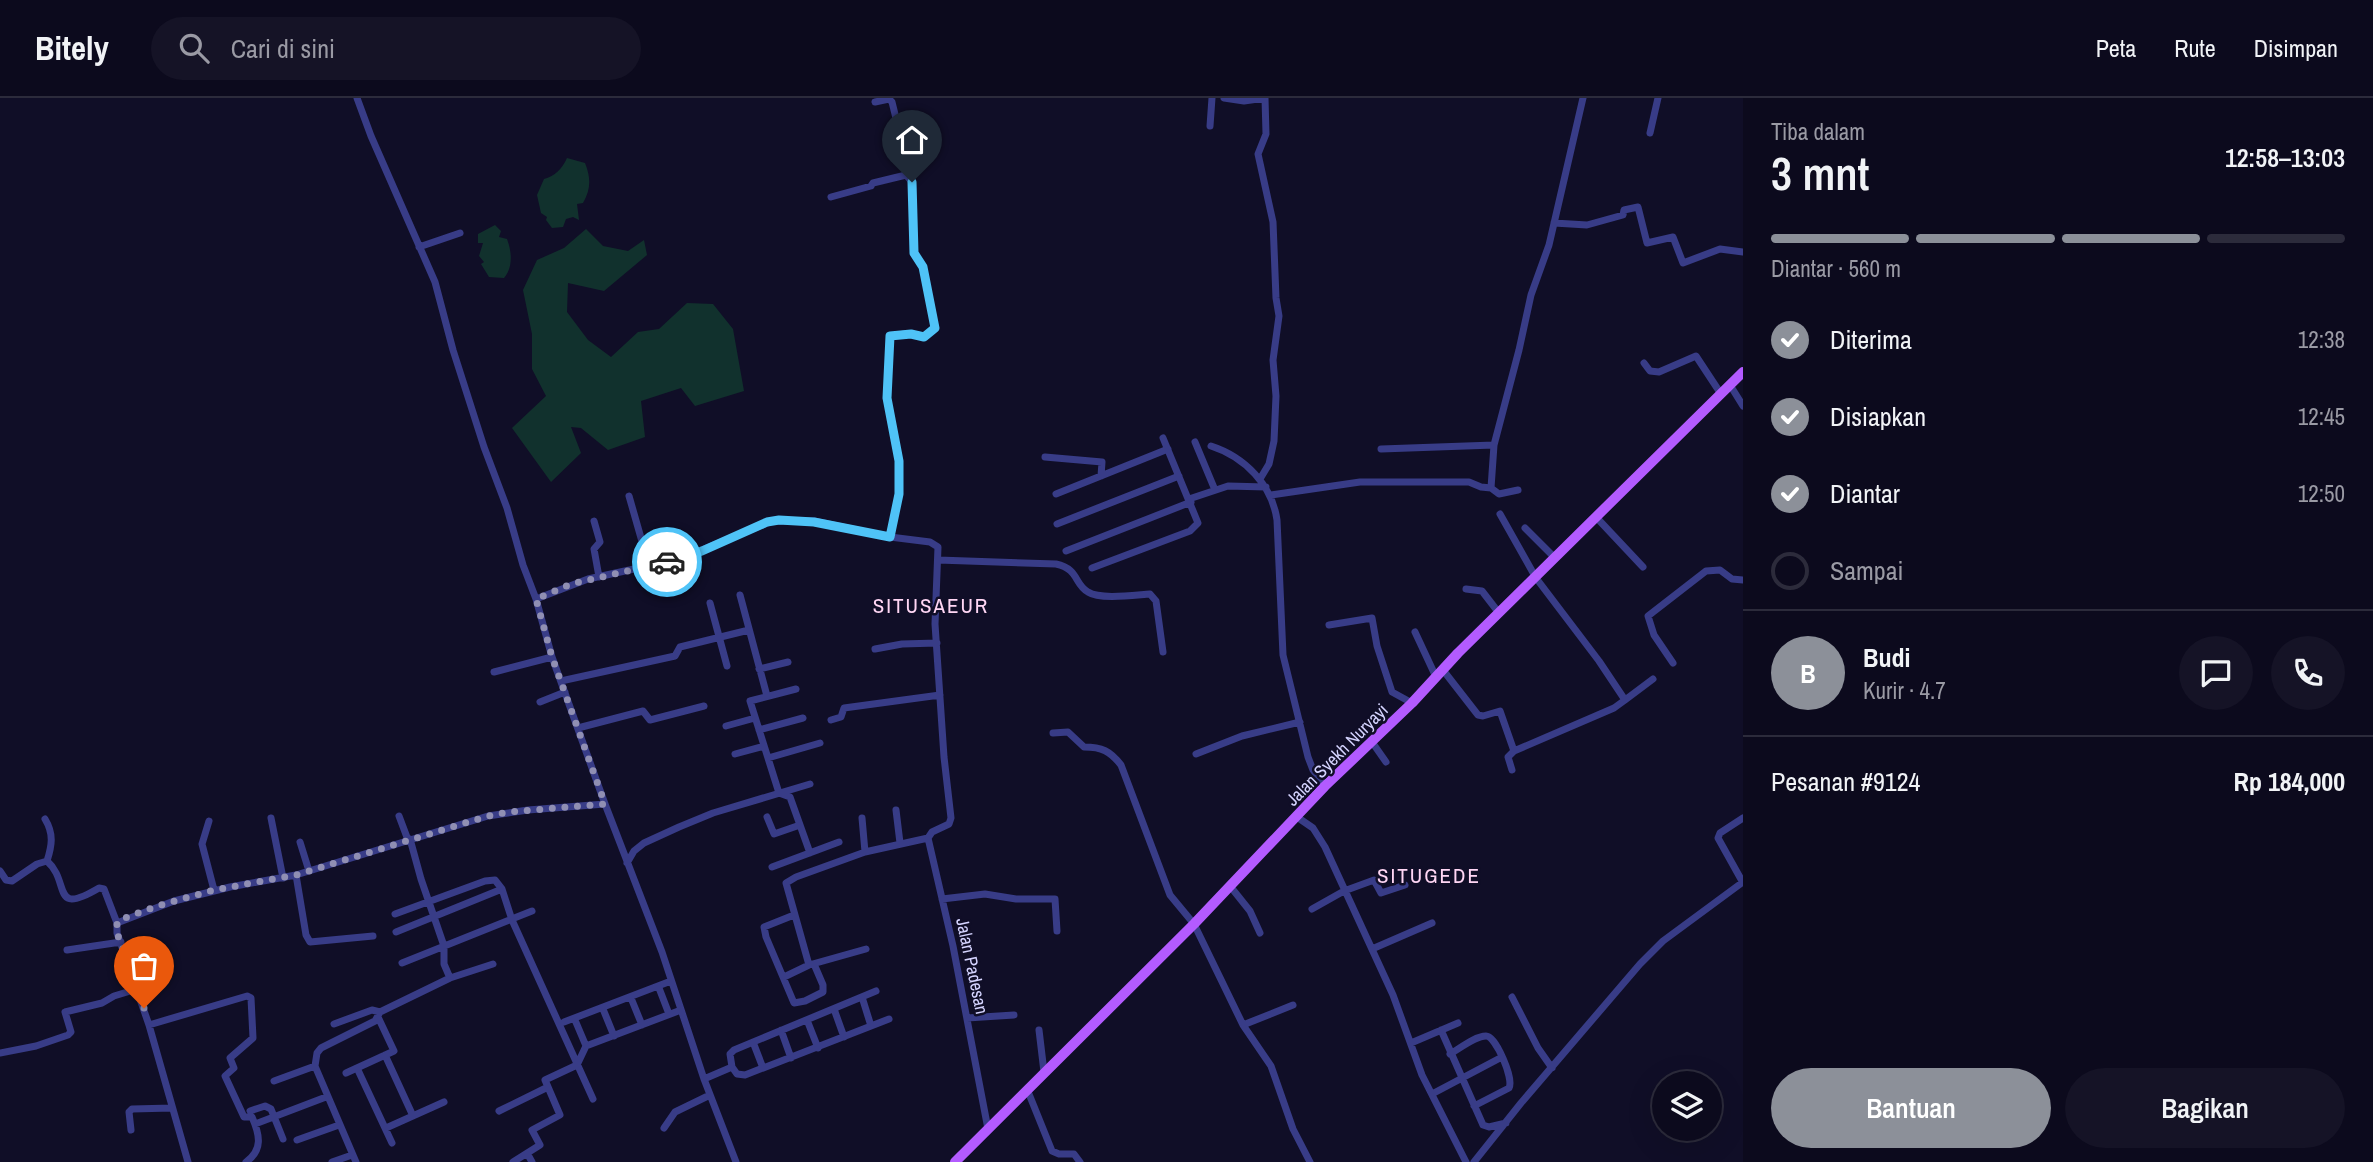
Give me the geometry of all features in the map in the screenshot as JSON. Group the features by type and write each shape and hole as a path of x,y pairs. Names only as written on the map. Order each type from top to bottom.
{"main road":[{"name":"Jalan Syekh Nuryayi","path":"955,1162 1194,924 1325,786 1412,704 1439,673 1743,372"}],"street":[{"path":"357,98 438,292 468,399 508,508 552,657 736,1162"},
{"path":"1210,126 1212,98"},
{"path":"1224,98 1244,101 1265,98 1266,134 1259,149 1259,160 1270,199 1273,222 1279,316 1273,360 1276,396 1274,441 1269,464 1261,479"},
{"path":"1518,490 1499,494 1494,493 1491,488 1494,445 1531,295 1545,260 1583,98"},
{"path":"1650,133 1658,98"},
{"path":"875,102 889,99 892,102 907,163 906,175 912,182 914,253 923,267 935,328 924,337 911,334 890,336 887,398 899,461 899,494 890,537"},
{"path":"831,197 906,175"},
{"path":"1554,223 1587,225 1623,215 1624,210 1638,206 1647,243 1673,237 1682,263 1720,250 1743,252"},
{"path":"419,247 460,233"},
{"path":"1644,363 1650,371 1659,372 1696,356 1721,394"},
{"path":"1730,385 1743,406"},
{"path":"1092,568 1190,531 1198,523 1163,438"},
{"path":"1195,442 1214,490"},
{"path":"1381,449 1494,445"},
{"path":"1211,446 1238,458 1261,479 1271,495 1278,520 1283,654 1310,764 1325,786"},
{"path":"1056,494 1168,449"},
{"path":"1045,457 1102,462 1101,476"},
{"path":"1057,524 1179,476"},
{"path":"1271,495 1360,482 1469,482 1491,488"},
{"path":"1066,551 1214,490 1228,486 1266,487"},
{"path":"629,496 649,566"},
{"path":"1500,514 1536,578 1625,700"},
{"path":"1596,517 1643,567"},
{"path":"536,599 571,584 680,559 767,522 779,520 814,522 933,543 938,547 936,643 951,821 932,832 928,838 864,852 789,880 786,885 794,915 812,964 823,985 822,993 794,1003 764,927 794,915"},
{"path":"594,521 600,541 594,549 599,577"},
{"path":"1525,528 1555,558"},
{"path":"1518,547 1532,536"},
{"path":"938,560 1056,564 1068,568 1085,590 1093,594 1150,594 1156,601 1163,652"},
{"path":"1673,663 1654,635 1648,616 1706,571 1720,570 1732,579 1743,580"},
{"path":"1466,589 1482,591 1499,613"},
{"path":"740,596 767,696"},
{"path":"710,603 727,666"},
{"path":"1329,625 1372,618 1377,646 1392,692 1412,704"},
{"path":"561,681 675,656 680,647 749,630"},
{"path":"1415,632 1439,673 1478,715 1500,711 1514,751"},
{"path":"875,649 902,644 936,643"},
{"path":"494,672 552,657"},
{"path":"759,669 788,662"},
{"path":"1512,770 1507,757 1514,751 1614,708 1653,679"},
{"path":"779,793 750,701 796,689"},
{"path":"540,702 565,692"},
{"path":"831,720 841,717 844,708 940,695"},
{"path":"578,728 643,710 650,720 704,706"},
{"path":"726,726 755,718"},
{"path":"759,730 803,718"},
{"path":"1196,754 1242,736 1300,722"},
{"path":"1052,733 1068,732 1084,747 1102,748 1111,753 1121,765 1168,891 1194,924 1243,1025 1271,1066 1293,1129 1310,1162"},
{"path":"1372,742 1386,762"},
{"path":"768,758 820,743"},
{"path":"735,754 764,746"},
{"path":"627,863 635,850 644,843 679,827 713,813 810,784"},
{"path":"779,793 790,797 810,853"},
{"path":"117,923 157,906 214,890 296,875 409,839 508,812 605,804"},
{"path":"896,810 900,843"},
{"path":"399,816 444,946 444,964 450,978"},
{"path":"767,817 774,834 800,825"},
{"path":"1297,817 1318,834 1393,995 1432,1094 1466,1162"},
{"path":"271,818 283,878"},
{"path":"862,818 864,852"},
{"path":"1474,1162 1640,964 1663,941 1743,881 1718,838 1720,833 1743,818"},
{"path":"45,819 52,839 47,861"},
{"path":"209,821 202,844 214,890"},
{"name":"Jalan Padesan","path":"928,838 988,1129"},
{"path":"300,842 310,871"},
{"path":"772,867 839,842"},
{"path":"0,871 6,880 12,881 37,864 47,861"},
{"path":"47,861 68,899 75,900 104,888 149,1025 188,1162"},
{"path":"296,875 306,935 310,942 373,936"},
{"path":"395,914 491,879 495,880 502,889 512,919 593,1099"},
{"path":"1312,909 1344,891 1374,880 1381,893 1405,885"},
{"path":"1230,886 1250,911 1260,933"},
{"path":"396,932 502,889"},
{"path":"942,899 985,894 1016,899 1055,899 1057,931"},
{"path":"402,963 532,911"},
{"path":"1372,949 1432,923"},
{"path":"68,950 121,942"},
{"path":"783,978 812,964 866,949"},
{"path":"332,1162 354,1158 315,1066 317,1053 321,1048 375,1021 379,1014 450,978 493,964"},
{"path":"564,1022 671,981"},
{"path":"659,988 669,1014"},
{"path":"0,1053 36,1046 68,1035 71,1032 65,1012 102,1003 137,989"},
{"path":"876,991 730,1054 732,1067 740,1076 889,1019"},
{"path":"149,1025 250,996 253,1038 230,1058 234,1068 225,1074 243,1117 252,1117 255,1124 258,1148 254,1156 246,1162"},
{"path":"862,997 871,1026"},
{"path":"1512,997 1538,1048 1552,1068"},
{"path":"631,998 642,1025"},
{"path":"1243,1025 1293,1005"},
{"path":"603,1009 614,1036"},
{"path":"834,1009 844,1037"},
{"path":"334,1024 372,1010 379,1014 394,1051 346,1073"},
{"path":"513,1162 540,1145 531,1130 560,1115 545,1080 577,1065 586,1046 681,1010"},
{"path":"967,1018 1014,1015"},
{"path":"575,1020 586,1046"},
{"path":"807,1020 818,1048"},
{"path":"1410,1043 1458,1023"},
{"path":"781,1030 791,1058"},
{"path":"1039,1030 1044,1072"},
{"path":"1440,1030 1461,1080 1485,1126 1506,1123"},
{"path":"1451,1054 1485,1036 1493,1040 1502,1057 1512,1085 1474,1106"},
{"path":"753,1042 764,1068"},
{"path":"385,1055 413,1116"},
{"path":"1432,1094 1502,1057"},
{"path":"274,1081 315,1066"},
{"path":"704,1079 732,1067"},
{"path":"357,1068 392,1143"},
{"path":"499,1111 548,1087"},
{"path":"1027,1089 1052,1152 1074,1154 1080,1162"},
{"path":"664,1128 674,1112 710,1095"},
{"path":"255,1124 326,1097"},
{"path":"386,1128 444,1101"},
{"path":"250,1111 265,1106 271,1109 283,1139"},
{"path":"131,1130 129,1112 132,1109 172,1108"},
{"path":"297,1140 339,1125"},
{"path":"527,1153 532,1162"}],"green space":[{"path":"567,158 585,163 589,179 588,193 583,203 577,204 579,220 573,217 566,219 563,227 552,228 546,220 547,217 541,213 537,195 544,179 558,172"},
{"path":"495,225 501,231 499,237 507,239 510,249 510,265 504,278 489,277 479,256 483,243 478,243 478,234"},
{"path":"586,229 603,246 628,251 644,240 647,255 604,291 568,283 567,312 588,340 611,357 638,332 659,329 687,303 713,304 733,329 744,391 695,406 681,388 641,401 645,437 608,450 581,428 571,427 581,453 551,482 512,428 546,396 532,369 532,334 523,290 537,260 564,248"}],"way so far":[{"path":"144,1008 117,933 116,927 120,920 214,890 296,875 488,816 605,804 552,657 536,599 588,579 667,562"}],"district":[{"name":"SITUSAEUR","path":"931,606"},
{"name":"SITUGEDE","path":"1429,876"}],"route":[{"path":"667,562 702,551 767,522 779,520 814,522 890,537 899,494 899,461 887,398 890,336 917,334 924,337 935,328 923,267 914,253 912,182"}]}
